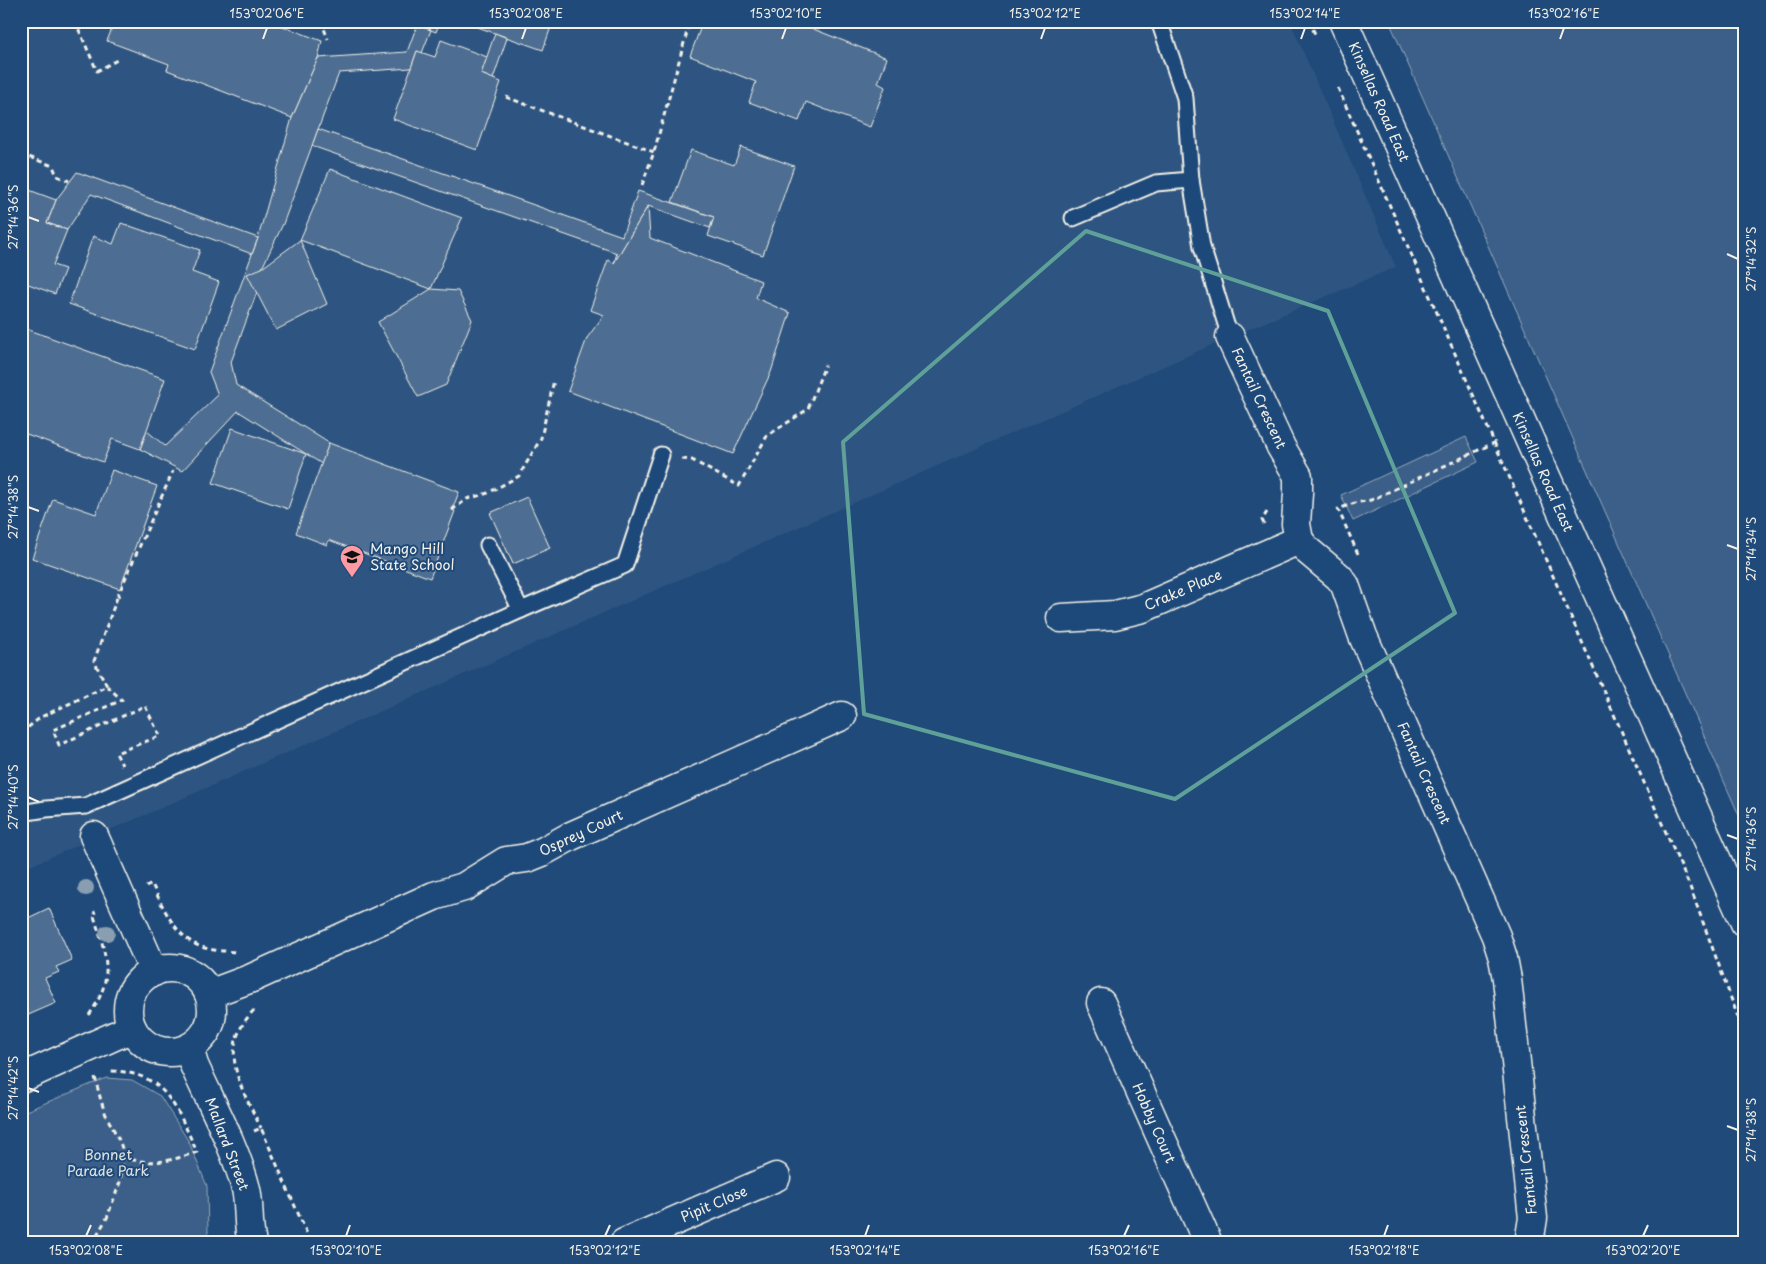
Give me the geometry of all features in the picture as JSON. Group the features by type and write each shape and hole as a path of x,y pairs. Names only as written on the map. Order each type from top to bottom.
{"street":[{"name":"Kinsellas Road East","path":"1343,21 1745,923"},
{"name":"Fantail Crescent","path":"1230,336 1282,447 1298,476 1296,524 1288,545 1308,551 1339,577 1345,585 1363,636 1504,958 1533,1218 1529,1243"},
{"name":"Crake Place","path":"1061,618 1115,615 1143,608 1288,545"},
{"name":"Osprey Court","path":"209,994 252,978 434,896 464,887 506,861 527,858 542,852 570,836 842,716"},
{"path":"94,836 154,972"},
{"path":"166,968 180,970 192,975 202,983 209,994 212,1013 207,1031 199,1041 189,1048 176,1052 150,1047 140,1039 132,1028 129,1002 134,990 142,979 154,972 166,968"},
{"name":"Hobby Court","path":"1101,1003 1208,1243"},
{"path":"21,1078 91,1061 132,1028"},
{"name":"Mallard Street","path":"189,1048 247,1192 249,1232 252,1243"},
{"name":"Pipit Close","path":"624,1243 776,1178"}],"lane":[{"path":"1159,21 1185,98 1191,180 1202,247 1230,336"},
{"path":"1073,218 1156,183 1191,180"},
{"path":"21,813 86,806 625,565 661,455"},
{"path":"488,545 521,610"},
{"path":"86,806 94,836"}],"path":[{"path":"75,21 97,71 117,60"},
{"path":"320,21 328,39"},
{"path":"642,185 654,152 690,21"},
{"path":"1309,21 1317,39"},
{"path":"1336,84 1690,887 1745,1036"},
{"path":"506,97 654,152"},
{"path":"21,154 53,166 57,176 69,181"},
{"path":"661,455 692,460 740,486 767,436 808,409 826,365"},
{"path":"452,510 467,499 488,493 518,476 541,438 554,380"},
{"path":"1360,560 1338,510 1355,503 1371,500 1495,442"},
{"path":"133,785 116,753 160,736 145,706 59,745 53,730 122,700 108,686 94,661 119,596 173,471"},
{"path":"1268,508 1262,520 1288,545"},
{"path":"21,732 41,717 108,686"},
{"path":"92,1243 107,1218 120,1182 124,1158 118,1136 107,1116 99,1095 91,1061 76,1028 89,1015 98,1001 105,984 106,967 103,946 93,914 152,884 167,916 178,931 193,943 206,949 236,951 265,1000 252,1011 241,1026 235,1043 234,1058 237,1079 261,1128"},
{"path":"91,1061 111,1071 124,1071 141,1076 166,1092 178,1111 197,1152 171,1161 156,1163 124,1158"}],"highlighted area":[{"path":"1086,231 1328,311 1455,613 1175,799 864,714 843,442"}],"shaded area":[{"name":"Mango Hill State School","path":"21,21 1290,21 1396,267 1230,337 94,836 74,847 21,870"}],"green space":[{"path":"1389,21 1745,21 1745,829"},
{"path":"1466,437 1478,462 1353,521 1341,495"},
{"name":"Bonnet Parade Park","path":"106,1078 132,1080 160,1096 189,1142 207,1186 208,1233 206,1234 211,1243 21,1243 21,1113"}],"building":[{"path":"115,21 269,21 322,41 318,58 292,118 167,70 169,64 107,41"},
{"path":"407,21 440,21 436,32"},
{"path":"470,21 553,21 543,50 469,24"},
{"path":"703,21 793,21 887,58 878,83 885,87 870,127 806,102 799,121 749,102 756,82 690,56"},
{"path":"417,25 431,30 422,53 417,51 411,68 339,73 283,224 262,268 257,292 231,362 236,385 329,443 322,464 238,411 182,471 140,449 147,431 165,446 218,395 209,372 258,238 292,118 318,58 407,52"},
{"path":"495,33 507,38 493,79 481,74"},
{"path":"441,40 487,57 481,74 501,82 477,150 393,119 417,51 435,57"},
{"path":"318,129 622,236 638,191 714,217 710,228 648,206 614,263 617,253 312,146"},
{"path":"741,147 794,166 763,255 708,236 714,217 672,202 691,150 734,165"},
{"path":"330,169 462,218 431,289 300,240"},
{"path":"77,172 258,238 252,254 91,194 67,230 47,223 56,200"},
{"path":"21,187 56,200 47,223 67,230 53,265 65,269 55,294 23,282 21,286"},
{"path":"648,206 650,238 761,281 756,298 790,313 771,372 733,454 568,391 587,338 604,315 590,310 608,260 614,263"},
{"path":"121,223 200,250 192,272 219,282 195,349 69,304 93,236 113,244"},
{"path":"300,240 327,304 276,330 247,274 262,268"},
{"path":"431,289 458,291 472,320 446,385 418,397 378,322"},
{"path":"21,327 165,379 140,449 112,439 103,462 21,432"},
{"path":"232,428 306,454 288,509 213,483"},
{"path":"329,443 459,492 452,510 455,511 430,578 329,540 327,545 296,533"},
{"path":"112,470 157,486 120,589 32,558 53,499 96,514"},
{"path":"527,497 550,548 513,564 490,513"},
{"path":"21,902 28,918 49,908 72,960 56,967 59,972 45,978 56,1003 26,1016 21,1006"}],"place":[{"name":"Mango Hill State School","path":"352,578"}]}
